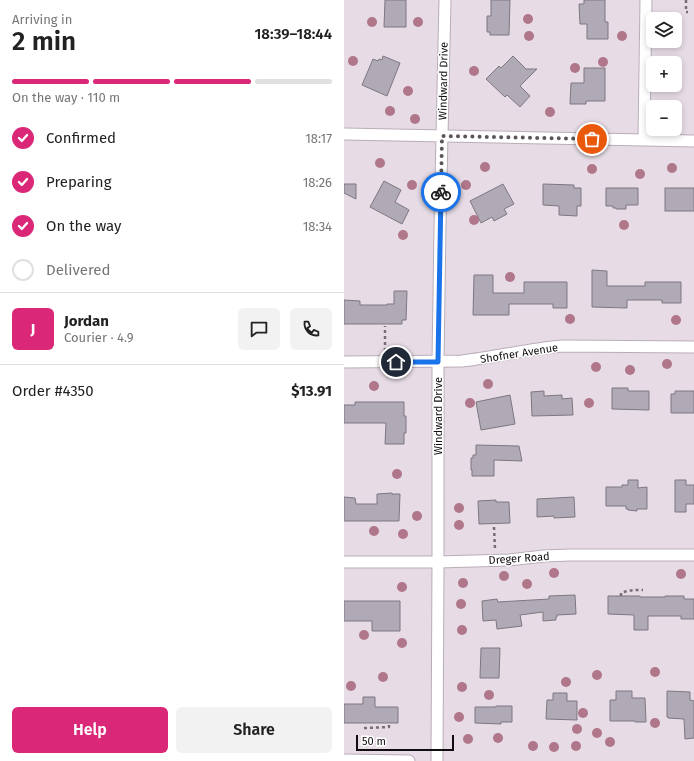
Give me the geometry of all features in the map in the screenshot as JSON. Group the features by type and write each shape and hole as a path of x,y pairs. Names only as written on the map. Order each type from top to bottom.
{"street":[{"name":"Windward Drive","path":"437,761 438,362 445,0"},
{"path":"644,139 646,0"},
{"path":"344,134 694,141"},
{"name":"Shofner Avenue","path":"344,362 462,361 562,346 694,347"},
{"name":"Dreger Road","path":"344,562 509,560 544,556 694,555"},
{"path":"344,760 409,761"}],"path":[{"path":"686,0 686,12 688,12"},
{"path":"385,353 386,326"},
{"path":"494,527 495,552"},
{"path":"621,596 621,593 642,590"},
{"path":"364,728 389,727 388,724"}],"building":[{"path":"385,0 406,0 406,27 384,27"},
{"path":"491,0 510,0 509,35 490,35 490,32 487,32 487,16 491,16"},
{"path":"584,0 605,0 605,22 608,22 608,39 587,39 587,24 580,24 579,4 584,4"},
{"path":"383,56 400,63 387,96 362,85 373,59 378,61 379,59 382,60"},
{"path":"513,56 526,69 537,69 520,86 530,96 520,107 507,95 505,97 486,79 499,66 501,68"},
{"path":"584,68 605,68 605,101 586,101 586,104 570,104 571,83 584,83"},
{"path":"384,181 401,190 395,202 409,210 402,224 370,207"},
{"path":"344,184 356,184 356,199 344,193"},
{"path":"503,184 514,204 504,209 507,214 494,221 492,217 481,223 470,201"},
{"path":"543,184 574,185 574,188 581,188 581,206 577,206 577,216 559,215 559,206 543,205"},
{"path":"606,188 638,188 638,205 626,205 626,209 616,209 613,208 613,206 606,206"},
{"path":"665,188 694,188 694,211 665,211"},
{"path":"592,270 607,271 607,286 645,286 645,282 681,282 681,303 662,303 662,300 627,300 627,308 592,307"},
{"path":"474,275 493,275 493,293 524,293 524,282 567,282 567,308 553,308 553,304 509,304 509,315 473,315"},
{"path":"394,291 407,291 406,320 402,320 402,324 344,324 344,300 360,301 360,305 394,304"},
{"path":"612,388 628,388 628,391 649,391 649,410 612,409"},
{"path":"544,391 544,396 562,395 562,399 572,398 573,415 532,416 531,392"},
{"path":"675,391 694,391 694,413 671,413 671,394 675,394"},
{"path":"510,395 515,424 481,430 476,402"},
{"path":"355,402 404,402 406,433 404,433 404,444 385,444 386,423 344,423 344,405 355,405"},
{"path":"476,445 519,446 522,461 494,460 494,476 472,476 471,458 473,458 473,455 476,455"},
{"path":"628,480 638,480 638,488 647,487 647,509 637,509 637,511 628,510 626,509 626,506 606,506 606,487 622,487 622,485 628,485"},
{"path":"675,480 686,480 686,485 694,485 694,504 686,504 686,512 675,512"},
{"path":"377,494 400,494 399,521 344,521 344,497 355,498 356,504 377,504"},
{"path":"574,497 575,517 537,517 537,499"},
{"path":"496,500 496,502 509,502 510,523 479,524 478,501"},
{"path":"575,595 576,614 557,615 556,620 543,621 543,612 520,615 522,626 497,629 496,620 483,621 482,601 497,599 498,602 549,599 549,596"},
{"path":"608,596 684,596 684,599 694,599 694,619 681,619 681,616 648,616 648,630 634,630 634,615 608,614"},
{"path":"344,601 400,601 400,631 372,631 372,621 344,621"},
{"path":"481,648 500,648 499,678 480,678"},
{"path":"616,691 632,691 632,698 645,698 646,722 610,721 610,700 616,700"},
{"path":"667,691 690,692 690,700 694,701 694,738 685,739 684,719 667,717"},
{"path":"553,693 567,693 567,701 577,701 577,720 546,719 547,700 553,700"},
{"path":"363,697 375,697 375,707 398,707 398,723 344,723 344,704 363,704"},
{"path":"512,706 512,722 501,722 501,724 475,723 475,707"}],"way so far":[{"path":"441,192 442,136 592,139"}],"route":[{"path":"396,362 438,362 441,192"}]}
